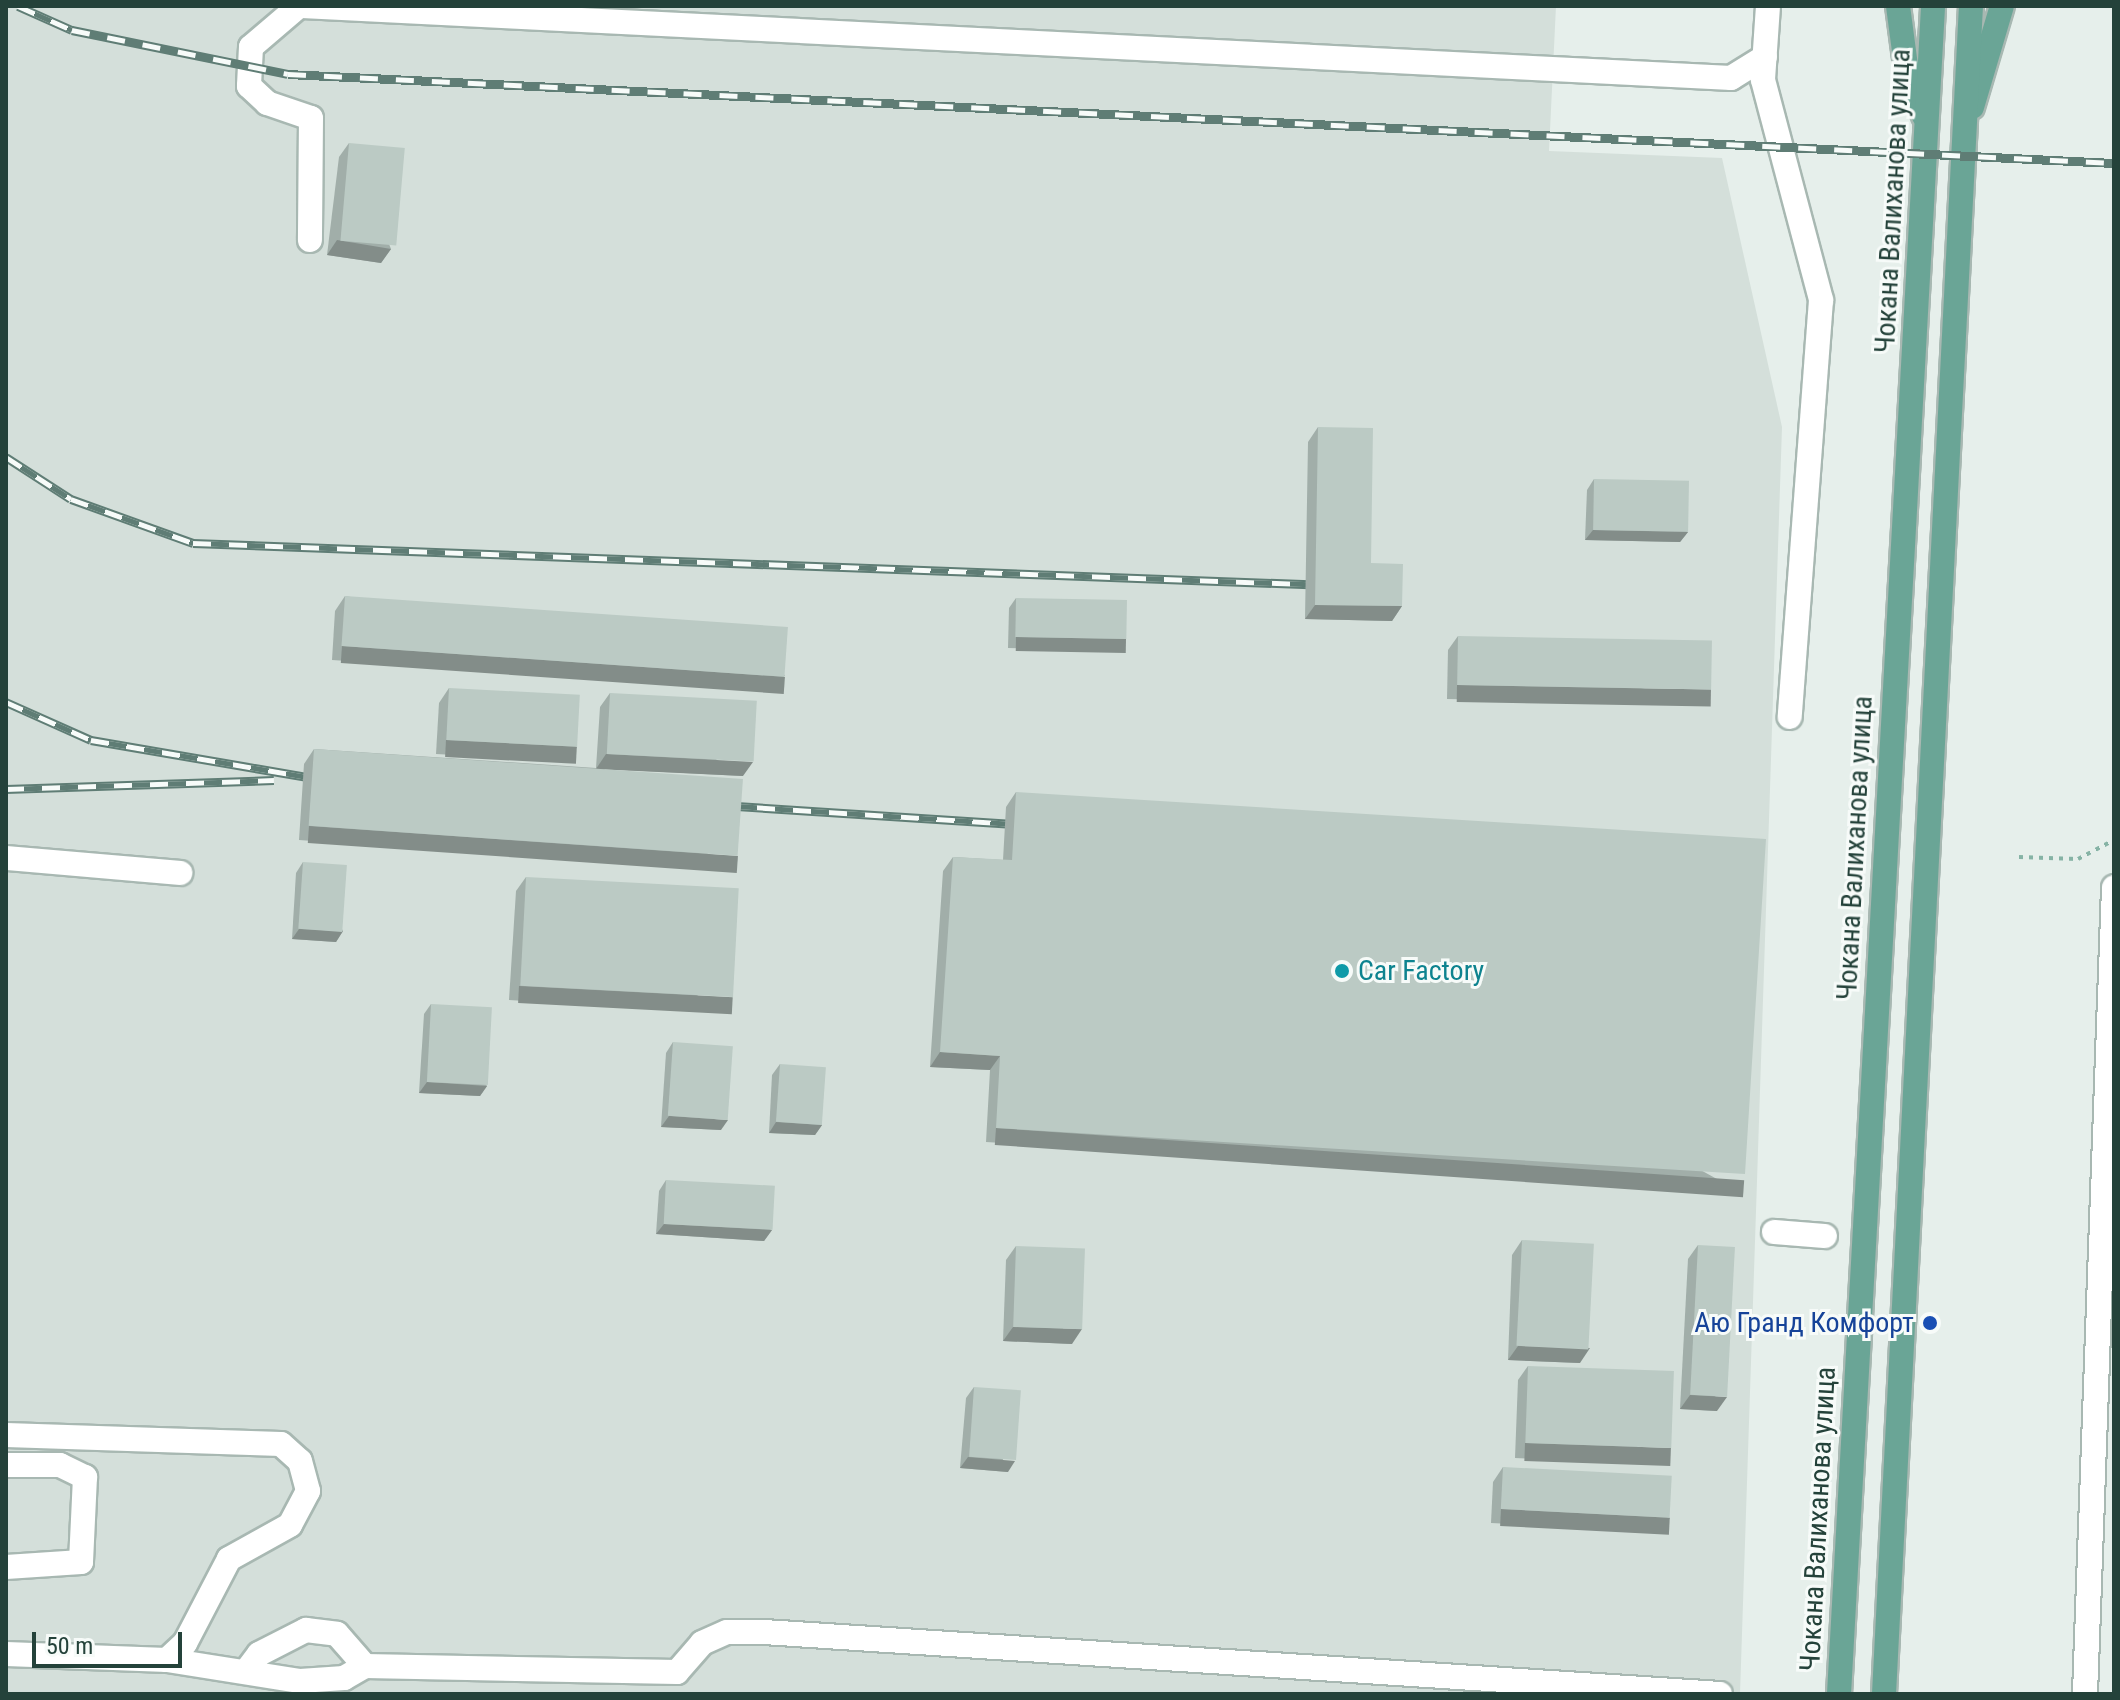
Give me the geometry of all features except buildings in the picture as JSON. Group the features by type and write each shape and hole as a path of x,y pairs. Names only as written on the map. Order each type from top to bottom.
{"main road":[{"path":"1898,6 1906,66 1928,125"},
{"name":"Чокана Валиханова улица","path":"1839,1694 1933,6"},
{"path":"1884,1694 1971,6"},
{"path":"1964,128 2002,6"},
{"path":"1862,1240 1906,1243"}],"street":[{"path":"310,240 311,118 267,103 249,86 251,47 300,6 1731,78 1765,57"},
{"path":"1768,6 1763,80 1821,300 1790,717"},
{"path":"6,858 180,873"},
{"path":"2085,1694 2114,888"},
{"path":"2106,1112 2114,1140"},
{"path":"1774,1232 1825,1236"},
{"path":"6,1435 281,1444 300,1461 308,1491 290,1525 229,1559 185,1643 167,1660"},
{"path":"6,1465 60,1465 85,1477 81,1562 6,1567"},
{"path":"247,1670 259,1654 306,1630 337,1634 365,1666"},
{"path":"6,1654 167,1660 247,1670 300,1681 344,1678 365,1666 677,1672 702,1643 727,1632 764,1632 1720,1694"}],"path":[{"path":"2019,857 2078,859 2114,840"}],"shaded area":[{"path":"6,6 1556,6 1549,151 1722,158 1782,427 1740,1694 6,1694"}],"railway":[{"path":"18,6 72,30 288,74 2114,163"},
{"path":"6,457 71,499 193,543 1329,585"},
{"path":"6,702 91,740 326,780"},
{"path":"6,789 274,780"},
{"path":"721,805 1029,825"}],"place":[{"name":"Car Factory","path":"1342,971"},
{"name":"Аю Гранд Комфорт","path":"1930,1323"}]}
